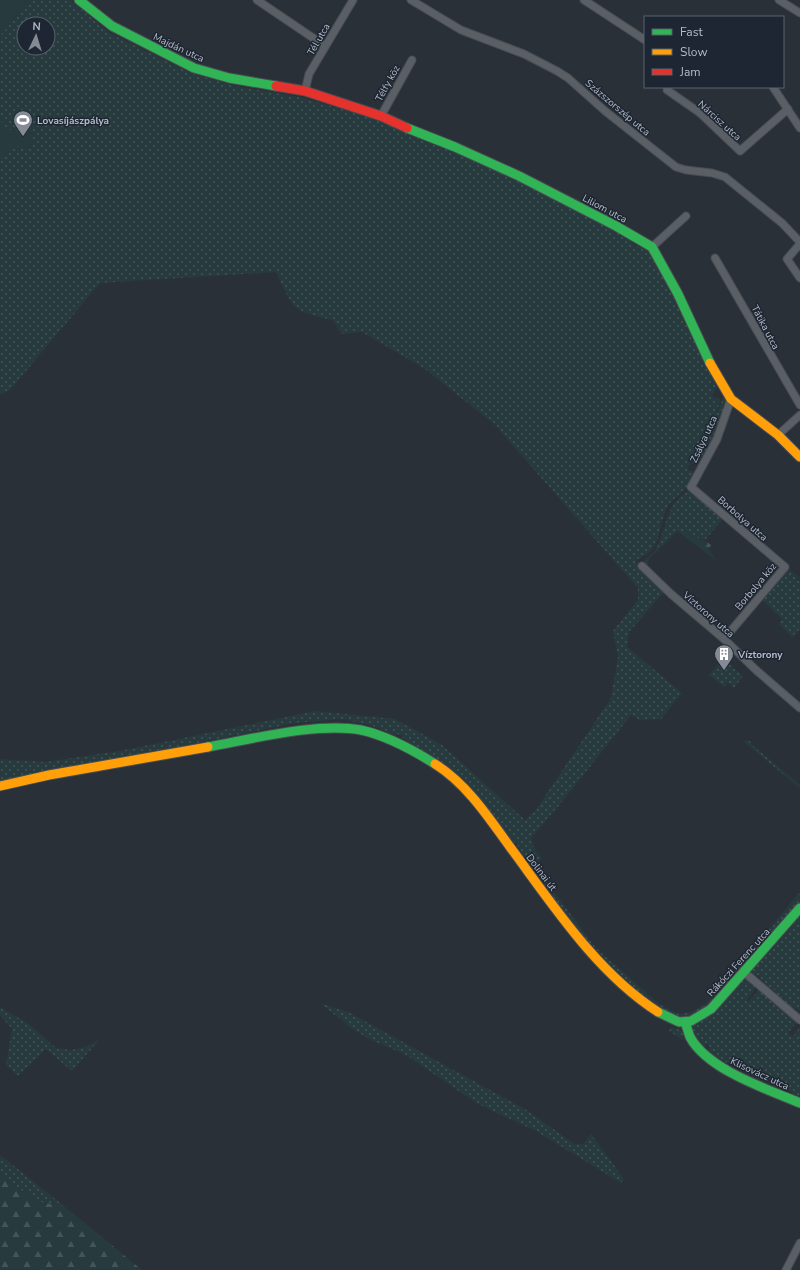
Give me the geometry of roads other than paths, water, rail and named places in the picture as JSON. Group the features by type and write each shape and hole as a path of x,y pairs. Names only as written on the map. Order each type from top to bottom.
{"street":[{"name":"Majdán utca","path":"79,0 112,26 194,68 229,78 305,91"},
{"path":"257,0 325,46"},
{"name":"Tél utca","path":"305,91 309,74 353,0"},
{"name":"Százszorszép utca","path":"410,0 461,30 524,54 557,71 568,78 605,111 676,167 686,170 712,173 725,177 782,223 800,243"},
{"path":"584,0 644,39"},
{"path":"779,0 790,3 800,13"},
{"name":"Télfy köz","path":"380,116 412,60"},
{"path":"774,88 800,128"},
{"name":"Nárcisz utca","path":"667,90 700,113 740,151 788,109"},
{"name":"Liliom utca","path":"305,91 380,116 455,147 519,176 616,226 652,247"},
{"path":"686,216 652,247 678,294 704,353 731,399 778,435 800,457"},
{"path":"800,243 788,255 787,261 800,278"},
{"name":"Tátika utca","path":"715,258 800,405"},
{"name":"Zsálya utca","path":"691,487 716,439 731,399"},
{"path":"778,435 800,415"},
{"name":"Borbolya utca","path":"691,487 782,564"},
{"name":"Borbolya köz","path":"724,639 785,567 782,564"},
{"name":"Víztorony utca","path":"642,566 670,594 724,639 756,670 800,708"},
{"name":"Dolinai út","path":"0,786 49,775 229,742 316,729 360,730 381,736 418,753 448,774 483,810 538,885 590,952 643,1002 676,1022 685,1022"},
{"name":"Rákóczi Ferenc utca","path":"685,1022 698,1018 711,1009 800,908"},
{"path":"744,972 800,1020"},
{"name":"Klisovácz utca","path":"685,1022 686,1029 691,1040 705,1055 727,1070 800,1103"},
{"path":"786,1270 800,1242"}],"place":[{"name":"Lovasíjászpálya","path":"23,137"},
{"name":"Víztorony","path":"724,671"}]}
